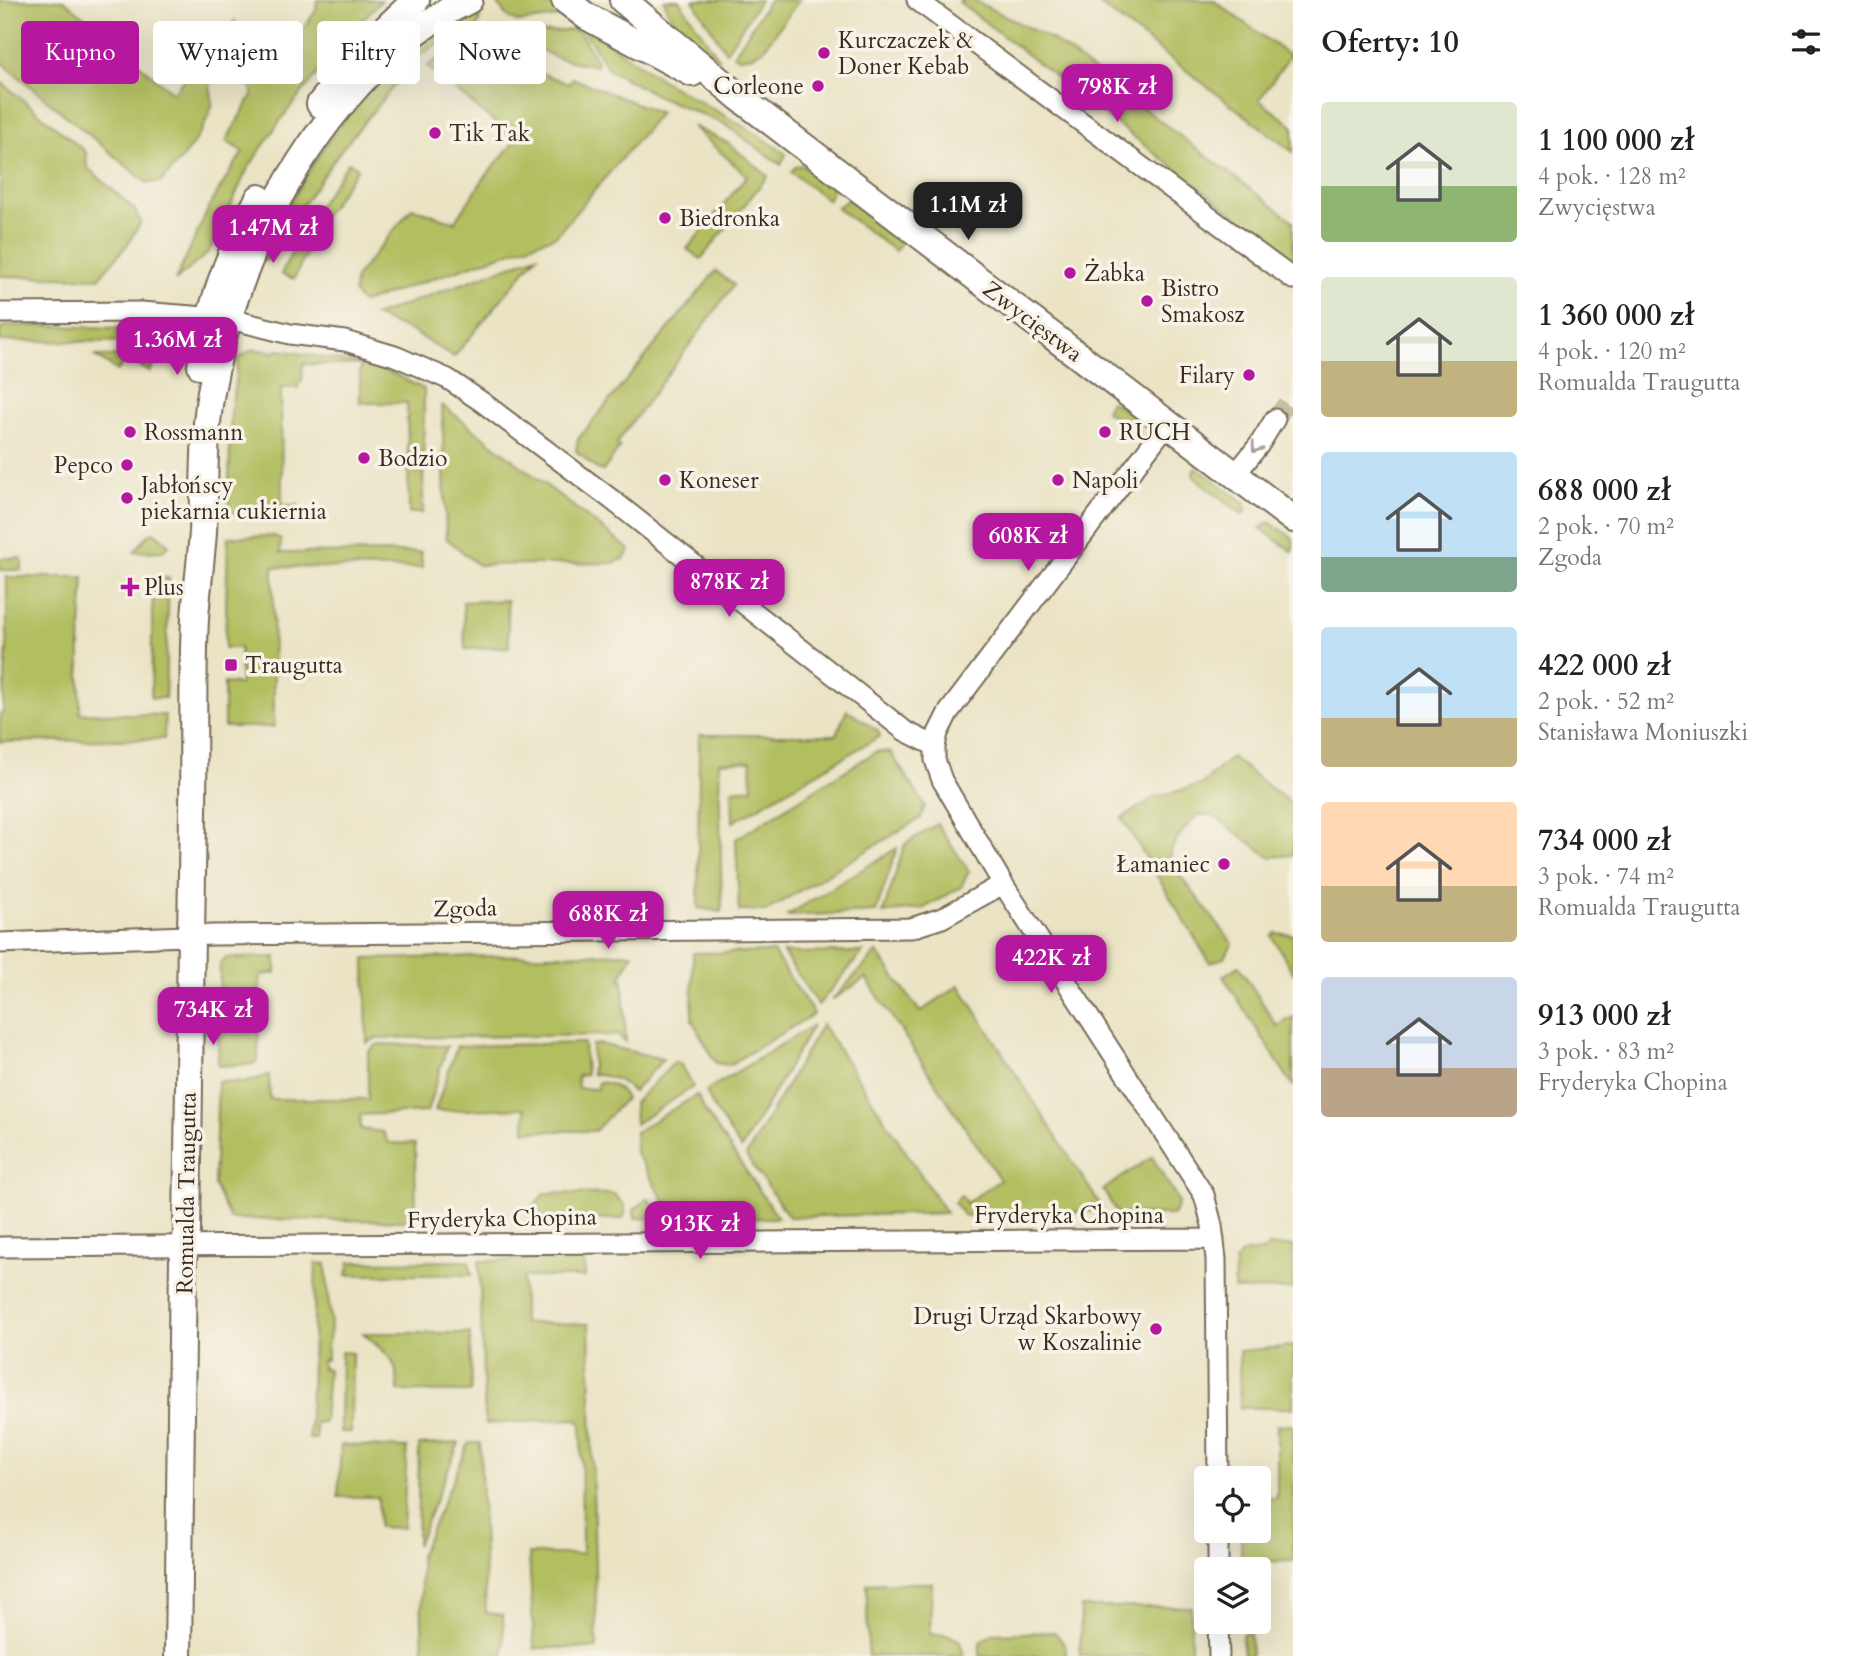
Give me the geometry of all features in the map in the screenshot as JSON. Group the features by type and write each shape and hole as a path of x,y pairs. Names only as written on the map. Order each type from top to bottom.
{"main road":[{"name":"Romualda Traugutta","path":"219,319 241,231 286,153 348,67 379,33 416,0"},
{"name":"Romualda Traugutta","path":"177,1656 192,936 195,619 206,437 200,392 202,359 269,216 293,172 325,125 358,84 392,50 439,16 469,0"},
{"name":"Zwycięstwa","path":"565,0 586,16 740,98"},
{"name":"Zwycięstwa","path":"623,0 647,9 740,98 1293,519"}],"street":[{"path":"917,0 1293,279"},
{"path":"0,313 141,312 219,319 290,334 345,341 394,356 448,379 611,499 905,731 935,746"},
{"path":"1235,475 1275,419"},
{"path":"1167,424 948,713 938,733 934,760 942,780 1003,884 1197,1182 1209,1210 1214,1240 1218,1466"},
{"name":"Zgoda","path":"0,943 192,936 911,928 942,918 1003,884"},
{"name":"Fryderyka Chopina","path":"0,1247 1214,1240"},
{"path":"1218,1634 1219,1656"}],"green space":[{"path":"0,0 64,0 89,21 21,21 21,78 0,61"},
{"path":"317,0 382,0 361,21 317,21 317,74 282,118 247,170 209,252 175,281 212,201 243,152 226,141 252,95 251,84 303,84 303,30 316,10"},
{"path":"664,0 679,0 720,60 679,27 667,10"},
{"path":"693,0 760,0 726,52"},
{"path":"769,0 799,0 763,50 752,56 739,58 734,55"},
{"path":"973,0 1053,40 1293,221 1293,260 959,2"},
{"path":"1094,0 1213,0 1290,56 1259,100 1293,126 1293,152"},
{"path":"530,1 546,4 566,16 515,21 506,15 497,2"},
{"path":"476,10 480,19 479,21 456,21"},
{"path":"584,26 662,80 759,135 786,154 781,165 724,124 660,97 609,70 583,29"},
{"path":"579,31 597,61 596,66 546,52 546,33"},
{"path":"434,33 434,46 420,56 420,42"},
{"path":"434,61 434,72 427,66"},
{"path":"139,64 153,76 153,84 162,84 173,93 181,84 210,84 212,103 208,117 191,147 161,182 147,183 28,84 139,84"},
{"path":"546,75 569,84 572,78 660,113 556,236 362,303 354,293 355,278 412,208 455,222 484,178 516,140 449,84 546,84"},
{"path":"0,81 86,152 87,167 134,209 141,222 128,244 99,278 0,276"},
{"path":"374,84 396,84 341,150 299,210 274,255 265,261 257,260 328,142"},
{"path":"692,126 728,143 768,176 701,259 687,249 747,176"},
{"path":"349,162 358,168 322,219 294,279 281,274 310,218"},
{"path":"802,165 833,188 828,200 791,172"},
{"path":"848,199 900,238 895,251 837,208"},
{"path":"537,256 454,357 411,331 374,316"},
{"path":"716,271 734,285 616,444 620,447 603,471 597,469 576,451 578,439"},
{"path":"10,325 157,329 156,342 0,341 0,329"},
{"path":"254,349 273,352 280,350 361,364 394,374 424,389 423,513 409,513 407,403 360,403 360,365 303,364 302,382 298,383 298,388 281,388 282,505 298,505 290,513 228,513 231,410 238,362 240,357"},
{"path":"95,356 153,357 153,366 150,372 126,358 118,371"},
{"path":"1110,401 1138,420 1140,437 1106,411"},
{"path":"442,405 630,550 624,559 613,563 478,565 446,538"},
{"path":"1196,467 1246,504 1243,515 1194,477"},
{"path":"1269,522 1293,538 1293,552 1260,528"},
{"path":"154,532 169,545 163,551 134,552 147,536"},
{"path":"275,536 281,540 280,553 421,552 422,568 273,567 274,727 224,727 224,683 241,684 240,647 225,648 228,537"},
{"path":"0,558 22,558 22,570 0,570"},
{"path":"7,577 84,577 80,713 165,715 164,739 0,742 7,645"},
{"path":"153,578 169,578 165,698 151,698"},
{"path":"507,600 509,647 465,649 463,602"},
{"path":"847,710 878,731 880,736 733,822 732,790 752,788 751,761 719,762 722,912 698,908 699,735 836,735"},
{"path":"877,751 890,752 925,805 921,818 766,911 739,911 736,839"},
{"path":"1231,757 1293,805 1293,855 1270,857 1212,815 1197,815 1182,832 1171,851 1172,865 1233,944 1223,958 1210,963 1122,818 1155,797 1201,785"},
{"path":"937,824 969,871 961,887 924,908 883,913 905,844"},
{"path":"897,848 876,912 786,916"},
{"path":"1275,933 1293,935 1293,973 1272,936"},
{"path":"773,952 814,1014 729,1065 716,1063 692,1020 693,953"},
{"path":"863,952 818,1005 783,953"},
{"path":"877,952 920,1012 959,985 1101,1206 1099,1211 964,1216 954,1202 961,1195 966,1203 1000,1180 866,978 832,1000"},
{"path":"633,953 620,979 623,980 626,1042 618,1035 377,1038 367,1043 365,959"},
{"path":"276,957 276,973 260,975 258,1059 254,1064 218,1066 220,963 226,958"},
{"path":"1239,966 1277,1026 1293,1017 1293,1086 1223,976"},
{"path":"822,1024 946,1213 789,1217 746,1156"},
{"path":"813,1025 741,1149 706,1091"},
{"path":"584,1043 586,1075 577,1076 578,1088 597,1089 598,1082 607,1083 617,1088 626,1098 595,1131 525,1131 525,1108 435,1111 457,1046"},
{"path":"378,1044 447,1046 427,1112 360,1115 361,1129 383,1132 388,1143 415,1144 416,1221 230,1219 214,1185 218,1081 246,1082 269,1075 270,1099 368,1099 368,1052"},
{"path":"600,1044 663,1059 633,1092 614,1079 592,1074 592,1045"},
{"path":"675,1062 681,1065 693,1087 635,1124 634,1103"},
{"path":"697,1095 705,1111 778,1218 675,1219 636,1153 635,1132"},
{"path":"1152,1157 1179,1202 1173,1215 1118,1214 1103,1190"},
{"path":"545,1193 614,1194 625,1206 625,1215 621,1219 528,1218 528,1212"},
{"path":"648,1198 662,1219 635,1218 634,1210"},
{"path":"1268,1246 1293,1246 1293,1289 1234,1290 1235,1262 1242,1253 1264,1251"},
{"path":"584,1259 585,1277 523,1277 523,1323 589,1324 597,1648 534,1648 529,1554 582,1554 581,1424 576,1419 485,1424 479,1261"},
{"path":"469,1261 472,1275 347,1275 350,1262"},
{"path":"316,1263 326,1264 331,1329 327,1359 322,1361 322,1368 328,1369 324,1422 315,1423 316,1439 309,1439"},
{"path":"363,1333 470,1333 471,1392 398,1391 396,1371 390,1358"},
{"path":"1293,1346 1293,1408 1240,1408 1239,1351"},
{"path":"341,1352 352,1353 351,1432 340,1432"},
{"path":"1277,1425 1293,1425 1293,1561 1271,1562 1271,1557 1241,1557 1241,1543 1271,1543 1271,1498 1277,1498"},
{"path":"459,1443 417,1545 419,1445"},
{"path":"469,1443 480,1443 486,1613 503,1615 504,1656 423,1656 420,1555"},
{"path":"341,1445 407,1448 403,1528 379,1527 378,1497 338,1497"},
{"path":"932,1583 930,1634 949,1635 960,1641 964,1656 868,1656 867,1584"},
{"path":"1081,1607 1191,1607 1191,1656 1080,1656"},
{"path":"1055,1632 1066,1647 1066,1656 980,1656 980,1642 992,1634"},
{"path":"1242,1634 1250,1634 1251,1656 1243,1656"}],"tunnel":[{"path":"1275,419 1293,396"}],"place":[{"name":"Kurczaczek & Doner Kebab","path":"824,53"},
{"name":"Corleone","path":"818,86"},
{"name":"Tik Tak","path":"435,133"},
{"name":"Biedronka","path":"665,218"},
{"name":"Żabka","path":"1070,273"},
{"name":"Bistro Smakosz","path":"1147,301"},
{"name":"Filary","path":"1249,375"},
{"name":"Rossmann","path":"130,432"},
{"name":"RUCH","path":"1105,432"},
{"name":"Bodzio","path":"364,458"},
{"name":"Pepco","path":"127,465"},
{"name":"Koneser","path":"665,480"},
{"name":"Napoli","path":"1058,480"},
{"name":"Jabłońscy piekarnia cukiernia","path":"127,498"},
{"name":"Plus","path":"130,587"},
{"name":"Traugutta","path":"231,665"},
{"name":"Łamaniec","path":"1224,864"},
{"name":"Drugi Urząd Skarbowy w Koszalinie","path":"1156,1329"}]}
